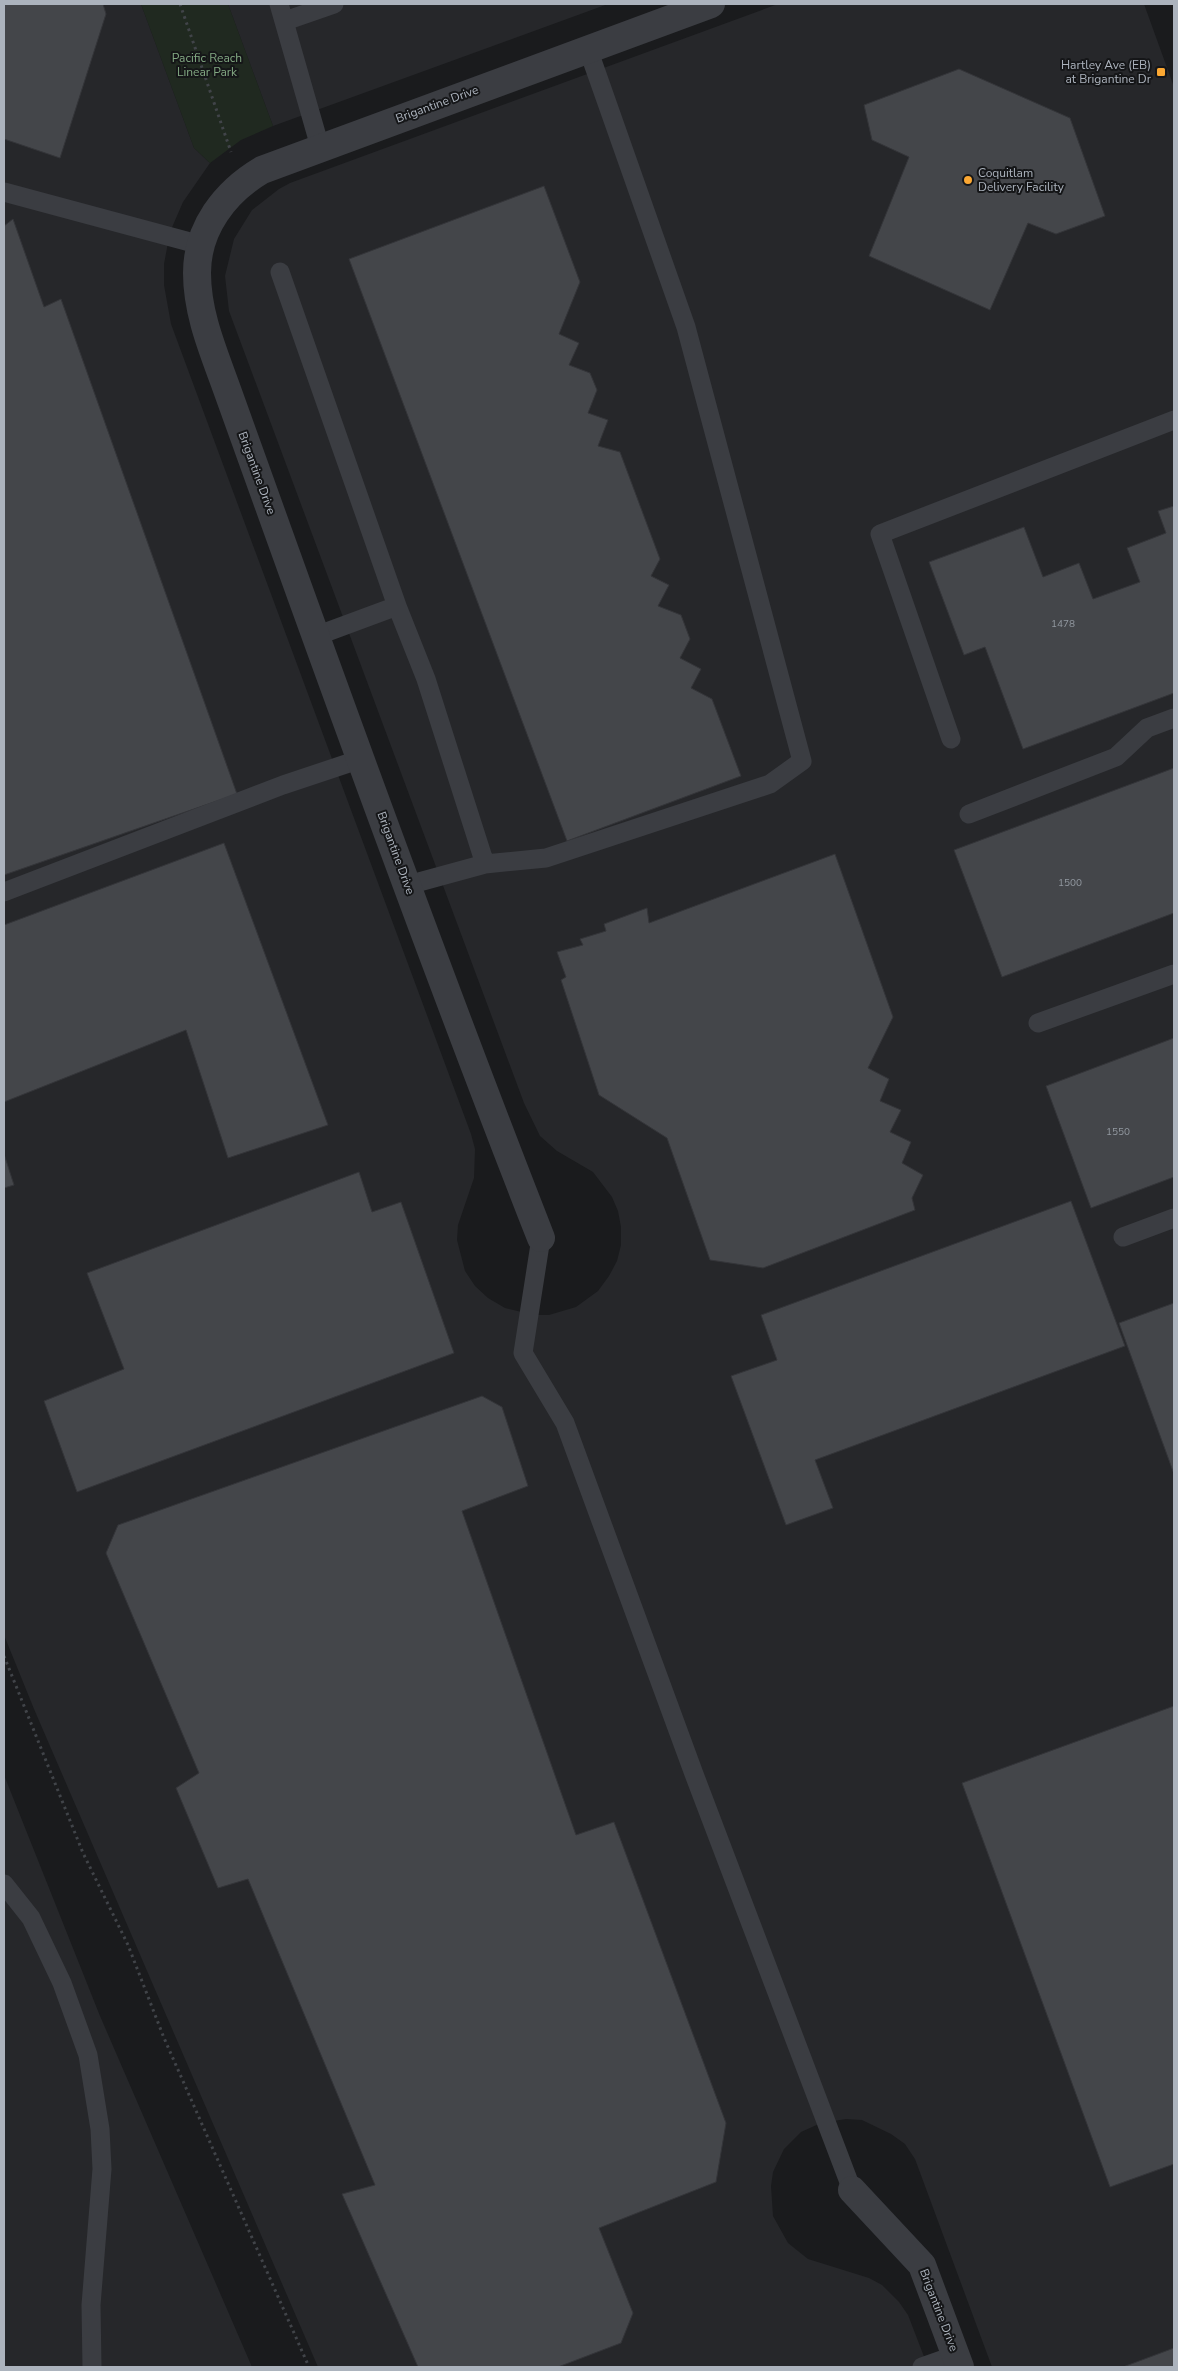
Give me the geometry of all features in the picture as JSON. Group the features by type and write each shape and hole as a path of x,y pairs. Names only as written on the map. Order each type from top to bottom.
{"street":[{"name":"Brigantine Drive","path":"541,1238 361,759 201,316 197,274 200,245 216,210 242,184 273,164 711,4"},
{"name":"Brigantine Drive","path":"852,2190 922,2264 958,2361"}],"lane":[{"path":"320,146 282,12 334,4"},
{"path":"408,885 485,864 546,858 770,784 802,761 686,327 588,50"},
{"path":"4,192 200,245"},
{"path":"280,272 397,606 426,679 485,864"},
{"path":"951,739 880,534 1174,420"},
{"path":"316,636 397,606"},
{"path":"969,814 1116,757 1147,728 1174,718"},
{"path":"4,892 274,788 361,759"},
{"path":"1038,1023 1174,974"},
{"path":"1123,1237 1174,1218"},
{"path":"541,1238 523,1353 565,1423 694,1774 852,2190"},
{"path":"4,1884 31,1918 62,1983 88,2055 100,2129 102,2169 91,2305 92,2367"},
{"path":"922,2367 958,2361"}],"path":[{"path":"180,4 242,184"},
{"path":"4,1656 84,1853 128,1945 164,2038 309,2367"}],"shaded area":[{"path":"4,4 141,4 194,148 210,163 183,202 170,232 164,264 164,285 171,324 471,1134 475,1149 474,1178 458,1225 457,1240 465,1271 475,1286 488,1298 505,1308 534,1315 549,1315 576,1307 598,1291 609,1276 617,1261 621,1245 621,1227 618,1211 612,1197 593,1172 557,1151 540,1136 524,1103 229,311 225,276 234,239 252,210 290,183 778,4 1144,4 1174,87 1174,2367 992,2367 915,2159 905,2144 891,2134 862,2120 846,2119 821,2123 801,2132 784,2149 773,2172 771,2186 773,2216 788,2243 808,2259 869,2278 882,2285 899,2302 908,2315 928,2367 318,2367 34,1709 4,1635"},
{"path":"228,4 608,4 273,126"},
{"path":"4,1775 100,2016 252,2367 4,2367"}],"green space":[{"name":"Pacific Reach Linear Park","path":"141,4 228,4 273,126 241,140 210,163 194,148"}],"building":[{"path":"4,4 103,4 106,14 60,158 4,139"},
{"path":"959,69 1070,118 1105,216 1056,234 1028,223 990,310 869,256 909,157 872,140 864,105"},
{"path":"544,186 580,282 559,334 579,343 569,365 590,373 597,390 588,413 608,420 598,446 620,452 660,559 651,576 669,585 658,606 681,615 690,639 680,658 701,669 691,688 712,699 741,776 567,841 349,259"},
{"path":"13,219 44,307 61,299 237,794 4,875 4,226"},
{"path":"1174,506 1174,693 1023,749 985,647 964,655 929,562 1024,527 1043,577 1079,563 1093,599 1140,582 1127,548 1166,533 1158,511"},
{"path":"1174,768 1174,913 1002,977 954,850"},
{"path":"224,843 328,1125 228,1158 186,1030 4,1102 4,925"},
{"path":"835,854 893,1017 868,1068 889,1079 880,1101 901,1110 890,1132 911,1142 902,1163 923,1175 912,1198 915,1210 763,1268 710,1260 667,1138 599,1095 561,980 566,977 557,952 583,945 580,939 606,931 604,924 647,908 649,923"},
{"path":"1174,1038 1174,1177 1091,1208 1046,1086"},
{"path":"4,1154 14,1185 4,1188"},
{"path":"359,1172 372,1212 401,1202 454,1353 77,1492 44,1401 124,1369 87,1273"},
{"path":"1071,1201 1125,1346 815,1460 833,1508 786,1525 731,1376 777,1360 761,1315"},
{"path":"1174,1303 1174,1474 1119,1323"},
{"path":"482,1396 502,1407 528,1486 462,1511 576,1835 614,1822 726,2123 716,2182 599,2228 633,2313 621,2343 558,2367 418,2367 342,2194 375,2185 248,1879 218,1888 176,1788 199,1773 106,1553 118,1525"},
{"path":"1174,1706 1174,2164 1110,2187 962,1783"},
{"path":"1174,2348 1174,2367 1123,2367"}],"place":[{"name":"Hartley Ave (EB) at Brigantine Dr","path":"1161,72"},
{"name":"Coquitlam Delivery Facility","path":"968,180"}]}
